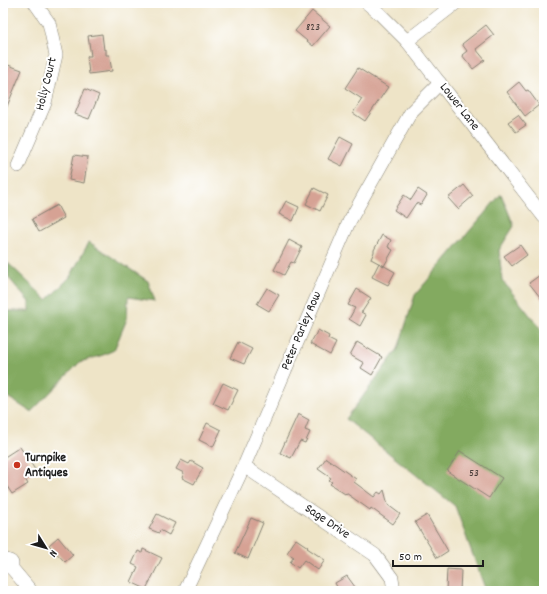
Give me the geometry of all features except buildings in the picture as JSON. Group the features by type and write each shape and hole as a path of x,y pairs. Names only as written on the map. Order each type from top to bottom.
{"street":[{"name":"Holly Court","path":"18,166 45,103 56,55 49,23 35,3"},
{"name":"Lower Lane","path":"367,3 407,41 544,217"},
{"path":"407,41 456,3"},
{"name":"Peter Parley Row","path":"184,591 244,466 349,222 411,112 440,83"},
{"name":"Sage Drive","path":"244,466 375,555 392,578 394,591"},
{"path":"5,561 31,591"}],"green space":[{"path":"501,194 514,226 499,250 502,280 544,333 544,591 486,591 455,506 346,419 398,349 415,295"},
{"path":"89,242 148,281 155,301 128,297 127,319 114,350 80,362 31,412 3,394 3,321 6,311 29,311 29,302 8,277 8,263 47,300 70,277"}],"place":[{"name":"Turnpike Antiques","path":"17,465"}]}
